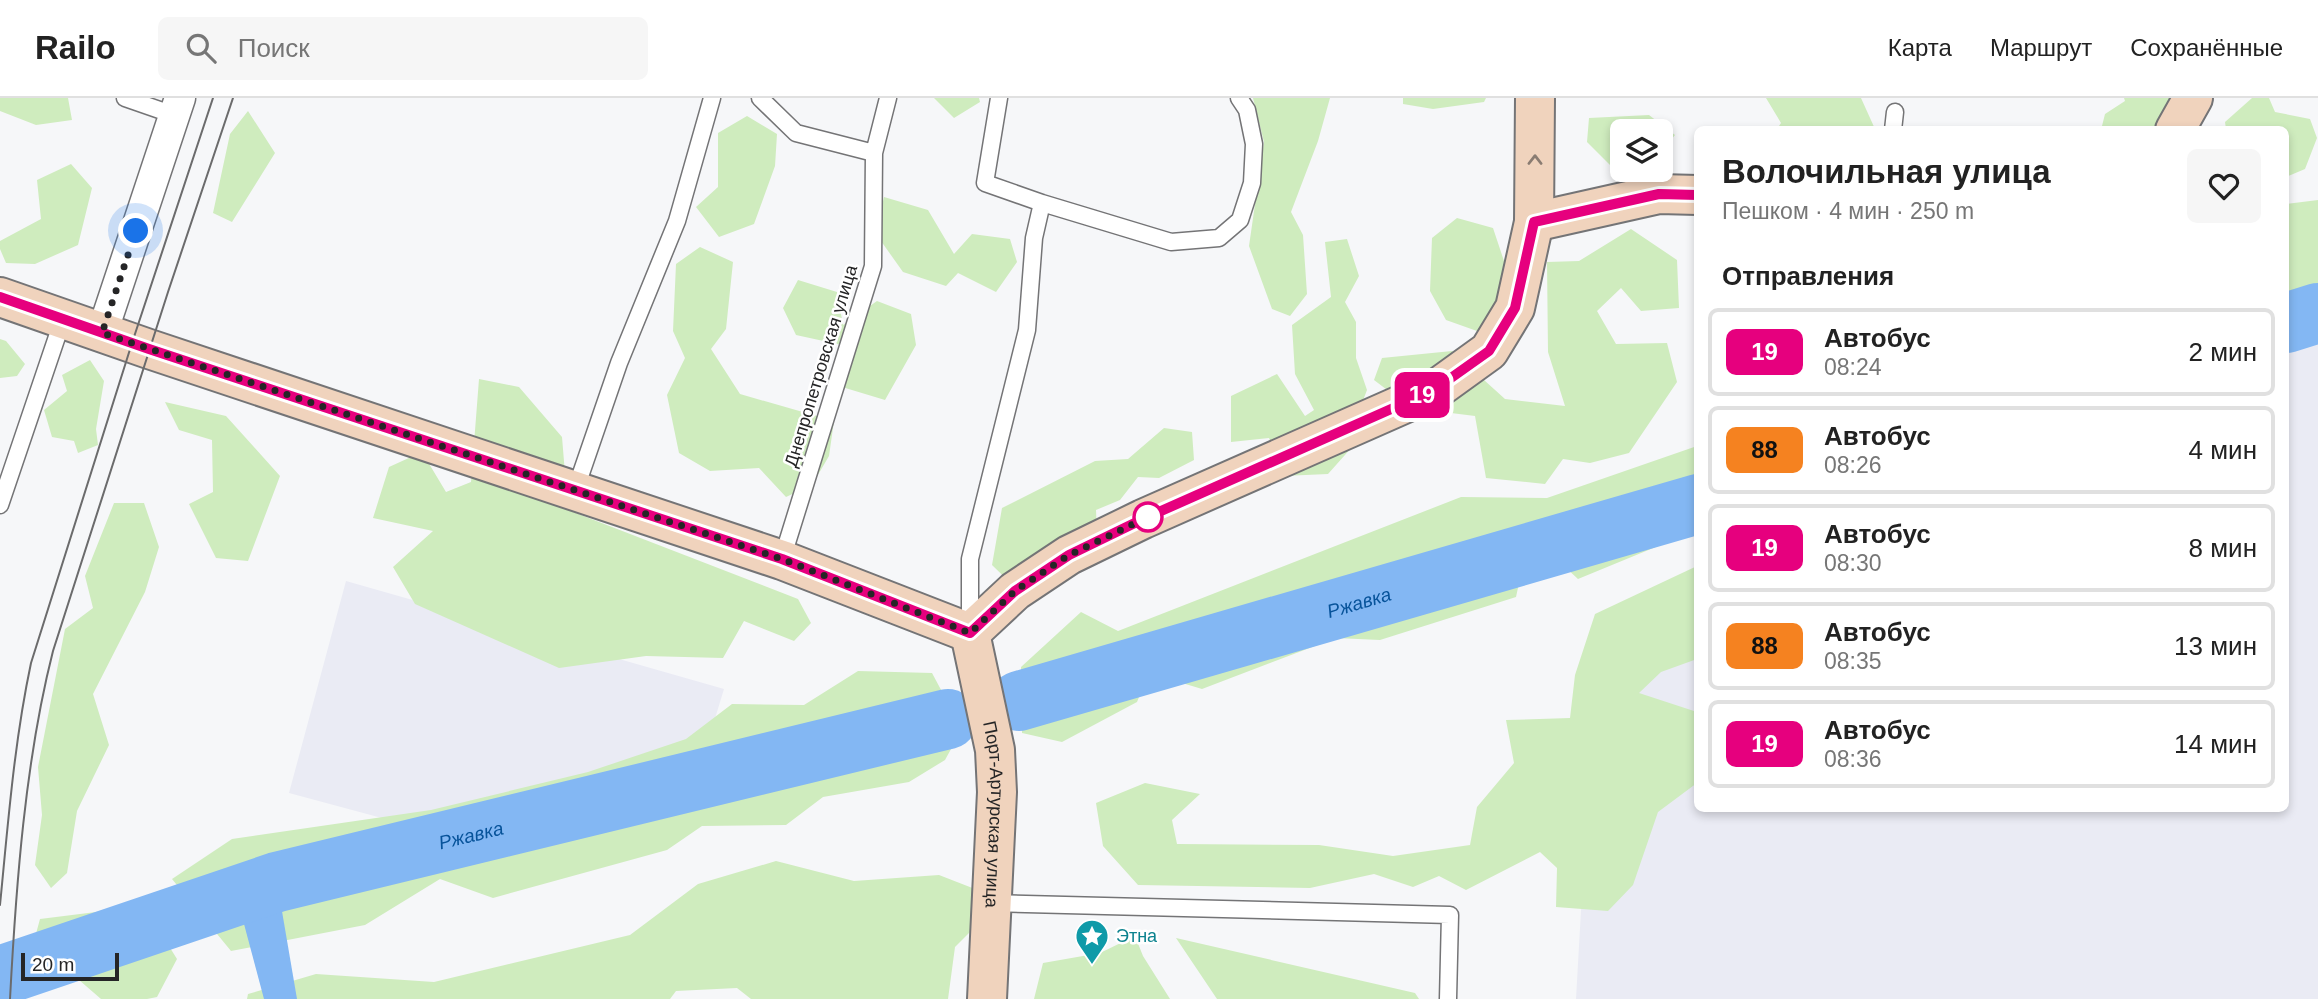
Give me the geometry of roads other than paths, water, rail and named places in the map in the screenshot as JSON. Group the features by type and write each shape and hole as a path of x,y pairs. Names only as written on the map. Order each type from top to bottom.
{"street":[{"path":"0,297 782,559 970,633 1015,591 1069,555 1143,519 1434,390 1489,351 1515,308 1534,222 1535,98"},
{"path":"2177,126 2193,98"},
{"path":"102,333 177,107"},
{"path":"1534,222 1659,194 1694,195"},
{"name":"Порт-Артурская улица","path":"970,633 995,750 997,792 987,999"}],"lane":[{"path":"125,98 177,107"},
{"path":"575,491 618,363 677,221 712,98"},
{"path":"760,98 796,133 874,153"},
{"name":"Днепропетровская улица","path":"782,559 873,266 874,153 888,98"},
{"path":"999,98 985,183 1171,242 1219,238 1240,220 1252,183 1254,144 1247,110 1239,98"},
{"path":"1894,126 1895,112"},
{"path":"970,633 970,559 1027,330 1034,238 1042,203"},
{"path":"0,505 63,318"},
{"path":"990,903 1450,915 1448,999"}],"water":[{"path":"277,882 297,999 264,999 236,894"}],"waterway":[{"name":"Ржавка","path":"2289,322 2318,313"},
{"name":"Ржавка","path":"1019,701 1694,505"},
{"name":"Ржавка","path":"0,976 277,882 948,719"}],"tram line":[{"path":"0,905 16,753 31,663 213,98"},
{"path":"10,999 15,912 29,780 35,736 53,651 233,98"}],"place":[{"name":"Этна","path":"1092,966"}]}
